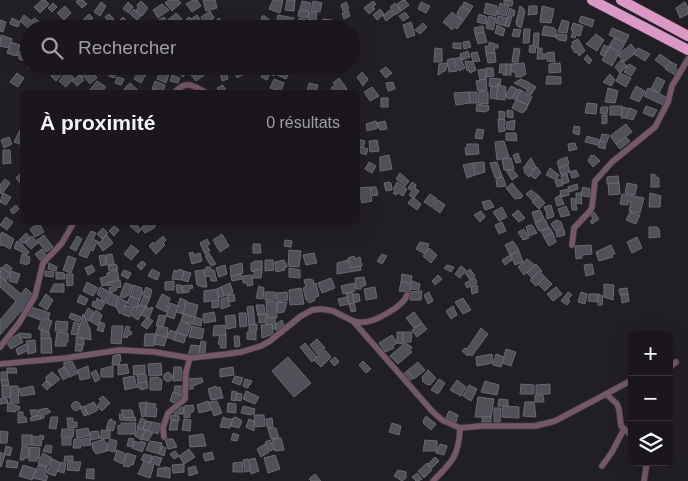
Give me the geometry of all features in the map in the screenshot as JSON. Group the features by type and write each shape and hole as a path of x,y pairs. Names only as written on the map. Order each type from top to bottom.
{"highway":[{"path":"592,0 688,50"},
{"path":"621,0 688,36"}],"street":[{"path":"572,245 574,228 590,212 592,207 595,181 612,162 655,127 668,102 672,86 688,59"},
{"path":"177,90 183,84 200,90"},
{"path":"0,347 19,323 35,296 43,263 62,243 72,225"},
{"path":"0,364 66,358 120,350 156,352 190,358 241,352 270,341 301,316 312,310 333,311 353,321 363,323 374,320 402,304 407,295"},
{"path":"353,321 432,411 442,420 460,428 545,425 566,416 628,382"},
{"path":"164,437 163,428 168,412 185,399 186,372 190,358"},
{"path":"606,394 617,404 620,423 628,432"},
{"path":"433,481 457,454 460,428"},
{"path":"602,466 612,452 624,428"},
{"path":"644,481 646,466"}],"building":[{"path":"42,0 49,4 40,13 34,7"},
{"path":"83,0 87,4 82,8 76,2"},
{"path":"169,0 178,0 181,3 172,11 165,3"},
{"path":"197,0 201,6 192,12 186,4"},
{"path":"203,0 215,0 217,8 206,11"},
{"path":"273,0 283,0 280,13 269,9"},
{"path":"287,0 295,0 294,11 285,10"},
{"path":"403,0 409,5 401,11 397,4"},
{"path":"504,0 513,1 512,6 504,3"},
{"path":"141,1 148,8 142,16 136,11 137,5"},
{"path":"302,1 311,3 309,11 300,9"},
{"path":"313,1 322,3 320,12 311,11"},
{"path":"373,1 376,4 373,7 375,9 369,14 364,8"},
{"path":"101,2 106,6 100,16 94,12"},
{"path":"128,2 133,7 129,13 123,9"},
{"path":"346,2 349,8 343,11 341,5"},
{"path":"421,2 430,6 426,13 418,9"},
{"path":"464,2 473,6 470,11 462,7"},
{"path":"685,2 688,14 680,18 676,8"},
{"path":"53,3 57,7 52,12 48,8"},
{"path":"395,3 401,11 395,15 390,7"},
{"path":"486,3 497,6 496,16 484,13"},
{"path":"500,3 509,6 506,16 497,14"},
{"path":"162,4 169,10 158,18 153,10"},
{"path":"65,6 71,13 64,20 57,13"},
{"path":"461,6 470,11 463,21 457,13"},
{"path":"520,6 525,12 521,28 517,26 516,22"},
{"path":"529,6 537,6 537,14 528,15"},
{"path":"542,6 554,9 551,23 540,22"},
{"path":"510,8 515,11 509,27 505,26"},
{"path":"134,9 141,16 137,20 130,14"},
{"path":"380,9 384,14 377,20 373,15"},
{"path":"299,10 309,12 307,18 298,16"},
{"path":"348,10 350,16 344,19 342,13"},
{"path":"390,10 394,15 386,21 383,16"},
{"path":"210,11 214,18 203,20 201,17"},
{"path":"310,11 317,13 316,20 308,19"},
{"path":"405,12 409,17 403,21 399,16"},
{"path":"452,12 463,21 457,29 454,27 452,30 443,22"},
{"path":"176,13 182,19 181,20 168,20"},
{"path":"89,14 93,18 91,20 83,20"},
{"path":"109,14 114,19 108,20 105,17"},
{"path":"479,14 487,17 486,24 477,22"},
{"path":"24,15 31,20 21,20"},
{"path":"197,15 200,20 192,20"},
{"path":"278,15 294,18 294,20 277,20"},
{"path":"262,16 269,19 269,20 261,20"},
{"path":"489,16 496,18 493,30 486,28"},
{"path":"498,16 507,18 505,26 496,23"},
{"path":"581,16 594,20 592,27 579,22"},
{"path":"12,18 20,22 18,27 10,24"},
{"path":"0,20 6,22 3,32 0,31"},
{"path":"562,20 569,22 567,33 558,32"},
{"path":"411,22 415,35 407,38 403,25"},
{"path":"423,23 427,27 420,34 415,30"},
{"path":"573,23 583,26 580,36 576,35 575,38 571,37"},
{"path":"497,25 505,29 503,36 495,33"},
{"path":"483,26 484,32 475,34 474,28"},
{"path":"544,26 554,28 556,30 556,37 542,35"},
{"path":"612,28 629,35 626,42 609,35"},
{"path":"514,29 521,30 519,37 512,36"},
{"path":"524,29 530,29 529,43 523,43"},
{"path":"484,32 487,42 478,44 475,34"},
{"path":"534,33 539,33 538,48 533,46"},
{"path":"557,34 567,35 566,41 556,38"},
{"path":"596,34 604,40 597,51 586,44"},
{"path":"1,35 12,39 9,48 0,46"},
{"path":"614,38 625,43 620,52 609,46"},
{"path":"578,39 585,51 579,56 571,46 573,45 572,42"},
{"path":"469,41 471,47 464,49 463,42"},
{"path":"11,42 20,45 16,56 7,53"},
{"path":"489,42 498,45 498,48 494,48 495,53 486,53 485,46 489,46"},
{"path":"453,43 461,43 461,49 453,48"},
{"path":"631,44 636,50 624,62 618,55"},
{"path":"530,45 536,47 535,53 529,52"},
{"path":"604,45 609,47 604,56 600,54"},
{"path":"610,47 619,53 612,66 602,60"},
{"path":"435,48 442,49 442,62 434,62"},
{"path":"514,48 520,49 518,62 512,62"},
{"path":"538,48 542,48 542,54 545,54 545,59 537,59"},
{"path":"638,48 650,54 645,61 634,54"},
{"path":"468,51 470,57 462,60 460,54"},
{"path":"477,52 480,61 473,62 471,53"},
{"path":"554,52 555,62 547,61 546,53"},
{"path":"486,53 495,53 496,62 488,63"},
{"path":"660,54 671,62 666,68 655,60"},
{"path":"587,55 592,60 589,64 584,59"},
{"path":"460,57 465,68 459,71 454,59"},
{"path":"453,58 457,71 449,72 447,60"},
{"path":"621,60 627,66 620,73 615,67"},
{"path":"465,61 473,62 476,70 470,73 469,70 467,71"},
{"path":"671,62 677,65 675,68 679,70 675,75 665,69"},
{"path":"447,63 446,70 438,75 439,64"},
{"path":"524,63 526,74 516,77 515,72 511,72 511,64"},
{"path":"560,63 561,72 549,73 549,64"},
{"path":"500,64 506,64 506,75 503,75 502,72 499,73"},
{"path":"506,64 511,64 511,75 506,75"},
{"path":"629,64 636,68 631,76 624,72"},
{"path":"386,67 392,73 386,78 380,71"},
{"path":"486,68 493,68 494,76 486,77"},
{"path":"485,69 486,79 480,80 478,70"},
{"path":"362,72 368,79 363,86 357,77"},
{"path":"17,73 24,78 18,87 10,82"},
{"path":"620,73 631,78 626,87 616,81"},
{"path":"610,74 615,80 611,86 603,82"},
{"path":"52,75 61,75 56,81"},
{"path":"64,75 71,75 74,78 66,87 59,81"},
{"path":"79,75 84,80 77,86 72,81"},
{"path":"89,75 95,75 97,78 90,84 85,78"},
{"path":"136,75 146,75 141,83 134,79"},
{"path":"158,75 169,75 166,83 157,79"},
{"path":"172,75 180,78 178,83 170,81"},
{"path":"191,75 205,75 196,81"},
{"path":"220,75 227,75 228,79 222,81"},
{"path":"262,75 269,75 267,80 261,77"},
{"path":"277,75 288,75 286,79"},
{"path":"547,76 561,77 561,84 546,84"},
{"path":"117,77 124,79 121,85 115,83"},
{"path":"657,77 665,81 659,93 651,89"},
{"path":"339,78 347,89 332,90 331,88 335,85 333,83"},
{"path":"490,78 501,79 500,85 497,84 498,87 489,86"},
{"path":"274,79 284,83 281,90 270,88"},
{"path":"486,79 487,90 478,91 476,81"},
{"path":"521,79 530,83 526,89 514,83"},
{"path":"97,81 106,87 104,90 90,90"},
{"path":"155,81 165,85 164,90 152,89"},
{"path":"393,82 395,89 388,91 386,83"},
{"path":"130,83 138,90 125,90 124,89"},
{"path":"309,83 318,85 317,90 307,90"},
{"path":"531,84 536,87 531,95 526,91"},
{"path":"223,85 226,90 218,90 217,88"},
{"path":"498,85 506,87 505,100 496,99"},
{"path":"491,86 498,87 496,99 490,98"},
{"path":"511,86 517,89 512,98 509,99 506,97 506,94"},
{"path":"636,86 645,91 639,102 630,98"},
{"path":"372,87 379,96 370,101 364,92"},
{"path":"608,88 618,91 615,103 605,102"},
{"path":"648,88 666,97 663,105 644,96"},
{"path":"518,89 521,90 516,100 512,98"},
{"path":"521,90 532,97 528,105 516,100"},
{"path":"469,92 470,103 456,105 454,93"},
{"path":"469,92 477,92 477,103 470,103"},
{"path":"479,92 488,92 488,104 478,103"},
{"path":"381,98 388,98 388,107 381,107"},
{"path":"516,100 528,105 522,113 512,108"},
{"path":"587,103 597,104 596,114 585,113"},
{"path":"477,104 489,106 488,111 476,111"},
{"path":"610,106 622,106 622,115 610,115"},
{"path":"646,106 657,110 653,117 643,113"},
{"path":"601,107 608,107 607,114 600,113"},
{"path":"623,107 630,109 626,118 621,118"},
{"path":"630,108 637,111 633,120 626,118"},
{"path":"507,110 513,111 513,118 507,117"},
{"path":"499,111 505,112 504,120 499,119"},
{"path":"602,115 607,115 607,123 602,124"},
{"path":"498,119 505,120 505,131 499,132"},
{"path":"515,120 514,130 506,129 507,122"},
{"path":"376,121 378,128 367,131 366,124"},
{"path":"385,121 387,129 380,130 377,123"},
{"path":"626,124 632,132 616,144 610,136"},
{"path":"574,126 580,127 579,135 573,133"},
{"path":"477,129 484,130 482,139 475,138"},
{"path":"20,130 20,144 14,142"},
{"path":"506,133 516,133 517,141 506,140"},
{"path":"602,134 609,135 607,142 600,141"},
{"path":"587,136 600,140 598,145 585,142"},
{"path":"9,137 12,144 4,148 1,140"},
{"path":"626,137 630,141 620,149 616,144"},
{"path":"360,140 365,141 363,148 360,147"},
{"path":"377,140 379,151 370,152 369,141"},
{"path":"504,141 509,157 497,160 495,142"},
{"path":"600,141 606,143 605,149 598,147"},
{"path":"575,143 577,149 569,151 568,144"},
{"path":"467,144 478,144 479,154 466,155 465,148"},
{"path":"360,147 368,149 366,155 360,153"},
{"path":"3,150 10,150 11,163 3,164"},
{"path":"518,153 521,162 516,163 513,155"},
{"path":"389,155 392,169 380,171 380,157"},
{"path":"591,155 594,155 600,161 593,167 588,161"},
{"path":"567,157 569,164 559,168 557,162"},
{"path":"511,158 514,169 504,170 502,159"},
{"path":"531,158 536,167 534,170 526,164"},
{"path":"369,162 376,166 372,173 365,169"},
{"path":"484,162 485,172 475,175 473,163"},
{"path":"497,162 502,176 495,178 490,163"},
{"path":"473,163 475,175 467,178 463,165"},
{"path":"526,165 533,170 529,177 523,168"},
{"path":"568,165 570,172 561,175 559,168"},
{"path":"537,167 541,173 535,179 530,175"},
{"path":"550,168 559,175 556,180 546,175"},
{"path":"506,170 513,170 518,176 512,180"},
{"path":"576,170 579,176 572,178 570,172"},
{"path":"400,173 409,181 405,186 396,179"},
{"path":"20,174 20,183 16,178"},
{"path":"567,174 569,182 563,184 561,176"},
{"path":"651,174 659,178 659,187 651,187"},
{"path":"618,176 619,183 607,184 607,177"},
{"path":"503,177 506,186 497,187 496,179"},
{"path":"5,179 10,183 2,194 0,193 0,185"},
{"path":"560,179 563,185 557,187 555,181"},
{"path":"397,182 407,189 403,196 393,193"},
{"path":"412,182 419,191 414,198 409,195 412,191 408,188"},
{"path":"384,183 391,183 392,190 386,191"},
{"path":"512,183 523,196 521,198 515,199 506,188"},
{"path":"619,183 620,194 609,195 608,184"},
{"path":"627,183 637,185 635,195 625,193"},
{"path":"577,184 578,189 570,192 568,187"},
{"path":"370,187 372,201 362,203 360,199 360,188"},
{"path":"371,187 376,187 378,195 373,196"},
{"path":"583,187 590,189 589,197 583,196 581,193"},
{"path":"568,189 569,195 561,197 560,191"},
{"path":"531,190 539,196 533,201 526,194"},
{"path":"3,193 11,197 6,205 0,202"},
{"path":"576,193 581,193 582,204 576,203"},
{"path":"650,193 661,196 660,207 649,207"},
{"path":"430,194 437,199 432,207 424,202"},
{"path":"622,194 644,198 640,213 629,211 631,202 628,202 628,205 620,204"},
{"path":"560,195 564,204 557,206 555,198"},
{"path":"539,196 545,203 539,209 532,202"},
{"path":"413,197 421,204 417,210 408,203"},
{"path":"571,198 575,199 577,210 572,210"},
{"path":"438,200 445,205 440,213 433,208"},
{"path":"490,200 494,207 485,210 482,202"},
{"path":"16,205 19,209 13,214 10,210"},
{"path":"551,205 554,216 547,219 544,207"},
{"path":"566,206 570,215 561,217 558,209"},
{"path":"502,207 507,217 499,221 493,212"},
{"path":"518,210 525,218 519,222 512,215"},
{"path":"540,210 544,218 535,222 532,212"},
{"path":"481,211 485,217 480,222 474,215"},
{"path":"594,212 599,219 592,224 590,221 593,219 591,215"},
{"path":"630,212 640,215 636,224 626,220"},
{"path":"6,217 13,222 7,230 0,225"},
{"path":"545,219 549,228 539,231 535,223"},
{"path":"556,220 561,222 563,227 555,231 551,224"},
{"path":"502,222 506,231 499,234 495,225"},
{"path":"36,225 40,225 44,232 35,237 30,229"},
{"path":"137,225 141,230 138,233 130,226"},
{"path":"144,225 156,225 145,233 141,228"},
{"path":"532,225 537,233 529,236 526,227"},
{"path":"114,226 119,230 114,236 109,231"},
{"path":"649,227 657,227 660,237 649,238"},
{"path":"103,228 108,233 102,239 97,234"},
{"path":"550,228 553,233 544,237 541,231"},
{"path":"562,228 565,235 557,237 556,232"},
{"path":"524,229 529,238 523,240 518,232"},
{"path":"91,231 96,233 93,239 99,242 93,251 83,246"},
{"path":"2,232 14,239 10,249 0,245 0,235"},
{"path":"26,233 30,237 24,243 21,242 19,240"},
{"path":"553,233 556,242 549,246 544,237"},
{"path":"222,234 229,246 220,252 213,240"},
{"path":"44,235 53,247 46,252 37,240"},
{"path":"107,235 113,243 103,251 98,244"},
{"path":"32,236 38,243 31,249 25,243"},
{"path":"77,236 82,239 76,251 70,248"},
{"path":"163,236 166,240 163,243 165,245 156,254 149,246"},
{"path":"637,237 642,248 632,253 627,242"},
{"path":"207,239 210,244 207,246 210,251 205,254 200,243"},
{"path":"285,240 292,241 291,247 284,246"},
{"path":"17,241 29,252 27,255 14,248"},
{"path":"513,241 519,250 510,255 505,245"},
{"path":"420,242 429,244 425,254 416,249"},
{"path":"253,244 260,244 261,253 253,253"},
{"path":"131,245 139,251 131,260 124,254"},
{"path":"591,245 592,254 582,255 582,258 576,259 575,246"},
{"path":"611,245 615,254 612,255 613,257 599,261 596,252"},
{"path":"82,247 90,251 87,258 79,255"},
{"path":"429,248 437,255 431,263 423,256"},
{"path":"42,249 46,255 40,260 35,254"},
{"path":"289,250 301,251 299,267 288,266"},
{"path":"519,251 523,262 515,265 511,255"},
{"path":"193,252 194,255 200,253 202,261 192,264 189,253"},
{"path":"209,253 216,264 211,266 205,256"},
{"path":"314,253 317,263 306,265 303,255"},
{"path":"22,254 30,257 29,264 20,263"},
{"path":"112,254 114,264 107,265 106,255"},
{"path":"382,254 387,256 382,264 377,261"},
{"path":"105,255 106,265 101,266 99,256"},
{"path":"510,255 512,260 505,265 502,260"},
{"path":"68,256 76,259 71,273 63,270"},
{"path":"354,256 355,259 360,257 362,266 351,268 348,258"},
{"path":"527,259 535,265 524,275 518,267"},
{"path":"265,260 273,260 274,270 265,271"},
{"path":"284,260 287,267 284,268 285,270 276,272 275,262"},
{"path":"348,260 351,268 360,266 361,270 337,274 337,263"},
{"path":"142,261 146,264 141,270 137,266"},
{"path":"254,261 262,261 262,270 255,269 255,272 251,271 251,263 254,263"},
{"path":"49,263 57,267 56,271 48,269"},
{"path":"242,263 243,273 231,276 230,266"},
{"path":"6,264 12,268 9,273 2,268"},
{"path":"116,264 118,269 109,271 108,266"},
{"path":"536,264 542,271 540,273 539,271 532,278 527,273"},
{"path":"592,264 594,274 586,276 584,265"},
{"path":"92,265 95,271 88,275 85,268"},
{"path":"225,265 227,274 219,277 216,268"},
{"path":"447,265 454,267 451,272 444,268"},
{"path":"461,266 466,270 460,278 455,274"},
{"path":"1,267 10,274 6,281 0,276"},
{"path":"206,267 214,270 217,281 211,281 210,276 205,277 204,270"},
{"path":"289,268 300,270 300,278 289,277"},
{"path":"152,269 160,273 157,280 148,276"},
{"path":"179,269 184,271 182,280 172,279 174,270 178,271"},
{"path":"255,269 262,270 261,278 253,278"},
{"path":"470,269 475,276 470,280 465,273"},
{"path":"117,270 119,279 102,286 100,278 107,276 107,273"},
{"path":"124,270 131,273 128,279 121,275"},
{"path":"204,270 207,287 197,285 195,271"},
{"path":"11,271 20,274 17,283 9,281"},
{"path":"45,271 54,272 53,277 45,276"},
{"path":"184,271 191,273 188,282 182,280"},
{"path":"539,271 545,277 536,286 530,280"},
{"path":"56,272 64,273 65,279 56,279"},
{"path":"66,274 73,274 73,285 67,286"},
{"path":"241,274 242,279 232,281 231,276"},
{"path":"402,274 412,276 411,283 401,282"},
{"path":"252,275 253,285 247,286 247,283 243,283 243,276"},
{"path":"438,275 442,279 435,285 432,281"},
{"path":"0,276 21,294 26,288 34,296 0,335 0,320 16,301 0,287"},
{"path":"364,277 366,285 361,287 361,289 356,289 355,278"},
{"path":"545,277 552,284 545,291 538,284"},
{"path":"331,278 335,288 322,293 318,283"},
{"path":"475,278 477,283 467,288 465,283"},
{"path":"120,280 121,287 116,288 117,290 110,293 109,288 113,287 113,285 108,286 107,283"},
{"path":"304,280 313,280 314,284 316,283 319,296 315,297 315,300 310,303 306,300 303,288 306,287"},
{"path":"174,281 174,290 165,290 165,282"},
{"path":"412,281 420,284 419,290 410,289"},
{"path":"87,282 98,288 93,296 83,291"},
{"path":"401,282 411,283 410,292 399,291"},
{"path":"125,283 132,285 128,296 125,298 120,296"},
{"path":"230,283 233,292 224,296 221,287"},
{"path":"354,283 355,291 343,294 341,286"},
{"path":"54,284 64,284 64,292 50,292"},
{"path":"604,284 614,285 613,300 604,297"},
{"path":"133,285 142,288 140,300 130,296"},
{"path":"176,285 181,285 183,293 177,293"},
{"path":"192,285 193,288 189,289 189,292 183,293 182,286"},
{"path":"477,285 478,292 472,294 471,287"},
{"path":"259,286 264,288 263,299 256,298"},
{"path":"100,287 110,292 105,302 97,294"},
{"path":"146,287 152,290 150,298 143,295"},
{"path":"221,287 224,296 218,298 217,289"},
{"path":"375,287 377,298 366,300 364,289"},
{"path":"556,287 562,294 553,301 547,294"},
{"path":"301,288 304,304 290,305 289,290"},
{"path":"627,288 628,294 620,295 619,289"},
{"path":"217,289 219,300 204,302 204,291"},
{"path":"422,291 421,300 410,300 411,292"},
{"path":"265,292 275,292 275,300 265,300"},
{"path":"287,292 288,300 277,302 276,293"},
{"path":"352,292 354,303 349,304 346,293"},
{"path":"429,292 433,301 428,304 424,295"},
{"path":"568,292 572,295 568,299 570,301 567,305 561,301"},
{"path":"581,292 587,294 585,304 578,302"},
{"path":"111,293 121,298 116,307 106,303"},
{"path":"46,294 53,300 47,310 39,305"},
{"path":"162,294 170,298 166,312 156,307"},
{"path":"234,294 235,301 230,302 227,295"},
{"path":"353,294 359,294 360,301 354,303"},
{"path":"589,294 598,294 597,302 588,301"},
{"path":"598,294 603,296 602,305 598,305"},
{"path":"628,294 629,301 622,303 621,295"},
{"path":"80,295 88,299 85,305 77,302"},
{"path":"130,296 140,300 137,308 127,303"},
{"path":"144,296 150,298 146,307 140,305"},
{"path":"118,297 127,302 120,314 116,307"},
{"path":"227,297 230,306 221,309 221,299"},
{"path":"347,297 349,304 340,306 338,299"},
{"path":"97,298 105,303 101,310 92,306 93,301 96,302"},
{"path":"180,298 187,301 183,314 176,312"},
{"path":"463,298 471,310 463,314 455,302"},
{"path":"219,300 219,307 212,308 212,301"},
{"path":"266,301 276,302 277,318 267,317"},
{"path":"186,302 198,305 195,317 183,314"},
{"path":"287,302 284,312 278,313 277,303"},
{"path":"170,303 178,306 174,319 166,316"},
{"path":"354,303 356,311 351,312 349,304"},
{"path":"126,305 135,308 130,317 122,314"},
{"path":"139,305 145,308 138,320 132,316"},
{"path":"256,305 264,305 265,314 259,314 258,316"},
{"path":"253,306 255,324 249,325 247,307"},
{"path":"453,306 457,315 451,319 446,311"},
{"path":"31,307 50,313 48,320 45,318 43,321 27,315"},
{"path":"146,307 153,308 149,318 141,315"},
{"path":"88,308 94,312 89,321 83,318"},
{"path":"96,310 102,315 98,326 90,321"},
{"path":"214,312 216,321 204,323 203,314"},
{"path":"414,312 422,323 414,328 406,318"},
{"path":"71,313 81,317 79,322 69,318"},
{"path":"239,313 246,313 247,326 240,327"},
{"path":"83,314 90,329 91,340 77,337"},
{"path":"183,314 195,317 193,324 181,321"},
{"path":"259,314 267,314 265,322 259,323"},
{"path":"159,315 166,316 163,327 156,326"},
{"path":"235,315 236,327 227,329 225,316"},
{"path":"147,317 153,321 147,329 141,325"},
{"path":"195,317 202,319 201,326 193,324"},
{"path":"45,318 52,321 48,332 38,329"},
{"path":"275,318 276,329 273,329 272,324 266,325 265,320"},
{"path":"282,320 284,325 276,331 276,324"},
{"path":"56,321 68,322 67,331 55,331"},
{"path":"181,321 191,325 187,336 176,332"},
{"path":"74,322 80,324 77,335 71,334"},
{"path":"100,322 105,324 103,332 97,330"},
{"path":"422,323 427,329 417,337 412,330"},
{"path":"257,324 257,331 249,331 249,325"},
{"path":"272,324 273,334 262,338 261,325"},
{"path":"225,325 226,335 213,336 214,326"},
{"path":"112,326 123,326 121,344 111,343"},
{"path":"126,326 130,327 129,331 132,332 127,338 123,337"},
{"path":"158,326 168,328 167,337 155,335"},
{"path":"192,326 204,329 202,339 189,337"},
{"path":"481,328 488,334 472,356 469,354 468,356 462,351 465,348 467,349"},
{"path":"41,330 49,332 50,338 41,339"},
{"path":"170,330 176,332 174,340 167,337"},
{"path":"57,332 68,333 66,346 55,346"},
{"path":"247,332 256,332 256,340 247,339"},
{"path":"397,332 403,332 403,344 397,343"},
{"path":"403,332 412,332 411,342 403,342"},
{"path":"19,333 31,334 31,338 20,338"},
{"path":"177,333 186,336 184,343 174,340"},
{"path":"18,334 23,342 11,349 6,342"},
{"path":"145,334 155,334 154,346 144,346"},
{"path":"156,335 167,337 164,346 154,344"},
{"path":"220,335 226,335 226,348 220,348 221,345 218,344"},
{"path":"392,335 397,343 393,346 394,348 385,352 379,343"},
{"path":"234,336 239,336 240,346 235,347"},
{"path":"76,337 84,339 84,345 76,344"},
{"path":"51,338 52,353 41,353 41,339"},
{"path":"317,339 325,348 318,355 310,345"},
{"path":"35,340 36,352 28,354 27,351 29,350 26,341"},
{"path":"201,341 206,342 205,353 199,353"},
{"path":"305,343 317,357 312,362 300,347"},
{"path":"405,343 412,347 410,350 412,352 398,364 390,356"},
{"path":"26,344 29,350 18,355 16,349"},
{"path":"76,344 83,345 82,351 75,351"},
{"path":"191,345 200,346 199,355 188,356"},
{"path":"506,349 516,352 511,366 502,363"},
{"path":"325,350 331,357 321,367 314,360"},
{"path":"120,354 121,361 119,365 112,365 113,356"},
{"path":"492,354 493,363 477,366 476,357"},
{"path":"496,354 504,357 501,367 493,365"},
{"path":"288,357 311,383 294,397 272,371"},
{"path":"335,357 339,362 334,366 330,361"},
{"path":"72,361 78,373 70,377 64,367 64,362"},
{"path":"363,361 371,369 366,373 359,365"},
{"path":"418,362 425,370 414,379 407,371"},
{"path":"161,363 162,375 149,376 148,364"},
{"path":"127,364 129,373 118,375 118,365"},
{"path":"145,365 145,373 134,375 133,366"},
{"path":"88,366 90,378 80,380 78,370"},
{"path":"113,366 113,377 101,377 101,369"},
{"path":"64,367 70,376 63,380 58,370"},
{"path":"174,367 181,367 184,380 173,381"},
{"path":"233,367 234,375 220,377 220,369"},
{"path":"7,368 16,368 17,373 7,373"},
{"path":"96,370 100,379 95,382 91,373"},
{"path":"428,370 436,378 430,385 422,381 422,377"},
{"path":"407,371 413,378 408,382 402,375"},
{"path":"1,372 7,372 8,380 1,380"},
{"path":"52,372 60,379 52,386 46,380 46,377"},
{"path":"168,372 173,377 168,382 163,377"},
{"path":"146,374 147,382 138,383 137,375"},
{"path":"134,376 137,387 125,390 123,378"},
{"path":"235,376 243,378 240,385 232,382"},
{"path":"158,377 162,380 161,390 150,390 150,378"},
{"path":"202,378 203,382 193,386 193,389 187,389 186,379"},
{"path":"245,379 252,381 248,388 243,386"},
{"path":"439,379 445,383 438,394 431,390"},
{"path":"1,380 8,380 9,385 2,386"},
{"path":"457,380 466,387 461,396 450,390"},
{"path":"46,381 51,386 47,390 42,385"},
{"path":"485,381 499,385 497,395 481,392"},
{"path":"147,382 148,388 141,390 138,388 138,383"},
{"path":"521,384 534,385 534,394 520,394"},
{"path":"550,384 550,394 536,394 536,385"},
{"path":"9,385 11,387 11,397 4,398 2,397 2,386"},
{"path":"469,385 477,389 471,401 463,396"},
{"path":"11,386 18,386 19,403 10,403"},
{"path":"33,386 35,394 21,396 19,389"},
{"path":"175,386 183,386 182,395 174,392"},
{"path":"216,386 217,388 220,387 223,398 211,400 208,389"},
{"path":"232,391 237,392 236,401 231,400"},
{"path":"246,391 259,397 255,404 243,399"},
{"path":"173,392 184,396 177,404 170,401"},
{"path":"237,393 242,394 241,401 236,400"},
{"path":"535,395 543,395 544,402 535,402"},
{"path":"103,396 110,403 102,411 97,406 101,401 99,399"},
{"path":"478,397 494,399 491,417 475,417"},
{"path":"0,399 7,399 8,403 0,404"},
{"path":"499,399 508,400 508,406 498,406"},
{"path":"208,401 211,410 199,413 197,405"},
{"path":"217,401 222,413 214,416 209,402"},
{"path":"76,402 80,406 76,410 72,406"},
{"path":"94,402 98,410 88,415 85,406"},
{"path":"147,402 145,416 142,417 139,403"},
{"path":"525,402 534,402 536,417 523,416"},
{"path":"8,403 20,407 19,410 15,412 7,411"},
{"path":"147,403 156,404 156,417 145,416"},
{"path":"228,403 236,404 236,413 227,412"},
{"path":"193,405 194,409 190,413 190,417 184,418 184,406"},
{"path":"84,406 87,415 84,416 80,407"},
{"path":"243,406 255,409 254,414 241,413"},
{"path":"503,406 519,407 519,418 502,417"},
{"path":"184,407 183,414 174,414 174,410"},
{"path":"47,408 51,412 44,415 44,418 41,419 39,410"},
{"path":"494,408 501,408 500,422 494,422"},
{"path":"30,410 38,410 38,415 32,417"},
{"path":"121,410 132,410 134,417 124,418"},
{"path":"449,411 458,415 456,422 446,418"},
{"path":"18,412 23,412 23,417 26,417 27,422 18,423"},
{"path":"119,414 122,414 124,418 135,417 136,421 120,420"},
{"path":"39,415 41,419 31,421 30,418"},
{"path":"171,415 179,416 179,421 170,419"},
{"path":"254,415 264,415 265,426 255,427"},
{"path":"426,416 436,424 431,430 423,423"},
{"path":"51,417 58,417 56,429 49,428"},
{"path":"223,417 233,419 230,428 220,427"},
{"path":"236,417 242,421 239,428 231,426 233,418"},
{"path":"482,417 491,417 491,422 482,422"},
{"path":"67,418 73,418 73,422 77,422 77,427 68,428"},
{"path":"141,418 146,420 142,430 137,428"},
{"path":"272,418 273,427 267,428 266,419"},
{"path":"112,419 112,421 116,422 113,431 106,429 109,420"},
{"path":"184,419 191,420 190,431 182,430"},
{"path":"249,419 254,421 254,431 246,427"},
{"path":"171,420 178,421 177,430 169,430"},
{"path":"146,421 152,422 148,430 143,429"},
{"path":"152,422 161,424 158,434 148,430"},
{"path":"121,423 136,423 135,434 118,434 118,425 121,426"},
{"path":"392,423 401,426 399,435 389,432"},
{"path":"88,428 90,436 77,438 76,430"},
{"path":"138,428 145,430 141,440 135,436"},
{"path":"276,428 279,438 271,439 268,429"},
{"path":"62,429 74,429 73,437 61,437"},
{"path":"101,430 110,431 110,438 101,439"},
{"path":"145,430 153,433 148,441 142,439"},
{"path":"0,431 8,432 7,443 0,443"},
{"path":"98,431 100,438 91,440 90,432"},
{"path":"233,433 239,435 237,441 231,440"},
{"path":"203,434 206,446 190,447 189,436"},
{"path":"22,435 32,435 32,445 22,445"},
{"path":"40,435 44,436 41,446 32,445 32,436 39,437"},
{"path":"62,438 71,438 71,445 62,445"},
{"path":"90,438 91,445 83,446 82,439"},
{"path":"129,438 134,439 132,447 127,446"},
{"path":"281,438 284,450 275,451 272,440"},
{"path":"74,439 81,439 81,448 73,448"},
{"path":"104,439 107,443 107,451 96,454 92,443"},
{"path":"110,439 117,441 115,452 106,450"},
{"path":"165,439 173,439 177,447 168,449"},
{"path":"270,440 274,449 270,451 265,442"},
{"path":"425,440 437,441 437,451 423,451"},
{"path":"135,441 146,443 142,452 132,448"},
{"path":"150,441 162,443 159,454 146,450"},
{"path":"265,444 269,452 261,457 257,449"},
{"path":"440,444 447,446 444,455 436,453"},
{"path":"46,445 52,446 51,453 43,451"},
{"path":"6,446 12,448 10,456 4,454"},
{"path":"22,446 29,447 28,458 20,460"},
{"path":"162,446 166,448 164,456 159,454"},
{"path":"30,447 40,448 37,461 29,461"},
{"path":"189,449 195,457 184,464 179,456"},
{"path":"117,450 126,454 122,464 114,460"},
{"path":"175,451 179,456 174,459 170,454"},
{"path":"0,452 5,455 1,467 0,466"},
{"path":"212,452 214,459 205,461 203,454"},
{"path":"43,453 52,458 47,467 38,463"},
{"path":"127,453 136,456 133,465 129,467 123,466"},
{"path":"144,454 152,456 150,463 141,460"},
{"path":"275,455 280,469 268,473 264,458"},
{"path":"65,456 73,456 73,461 64,461"},
{"path":"153,456 162,458 159,466 151,462"},
{"path":"435,457 439,461 432,468 428,464"},
{"path":"255,458 259,471 251,474 248,460"},
{"path":"52,459 61,463 55,476 47,473"},
{"path":"248,459 251,471 245,472 243,460"},
{"path":"7,460 18,462 17,468 6,467"},
{"path":"144,461 154,465 150,478 138,474"},
{"path":"62,462 66,463 64,473 57,471"},
{"path":"68,462 81,462 79,471 67,470"},
{"path":"242,462 243,472 233,472 233,463"},
{"path":"427,463 432,470 424,478 418,471"},
{"path":"39,464 47,468 45,475 48,476 46,481 33,478"},
{"path":"184,464 184,472 173,473 172,465"},
{"path":"23,465 36,469 32,480 19,476"},
{"path":"195,466 198,473 189,476 188,468"},
{"path":"158,468 170,468 170,478 157,476"},
{"path":"87,469 94,469 94,479 86,478"},
{"path":"398,470 406,472 406,478 402,481 394,476"},
{"path":"417,473 422,479 416,481 412,477"},
{"path":"315,474 321,481 311,481 309,479"}]}
